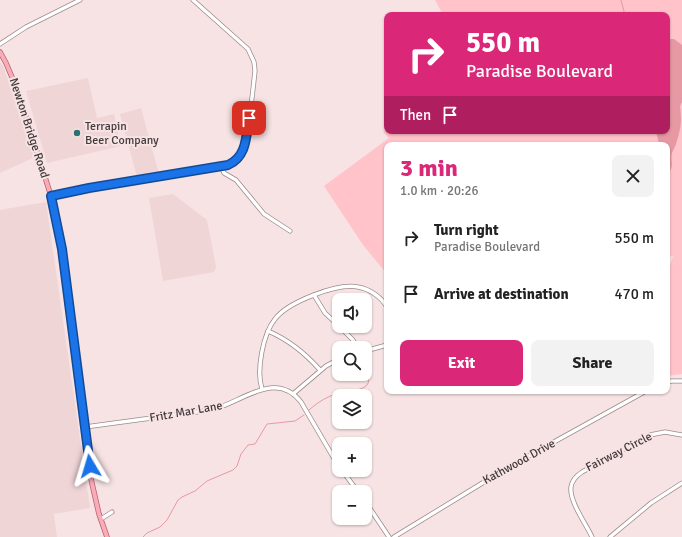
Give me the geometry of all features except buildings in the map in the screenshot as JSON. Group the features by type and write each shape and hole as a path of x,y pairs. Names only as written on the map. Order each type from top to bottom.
{"main road":[{"name":"Newton Bridge Road","path":"0,52 17,89 51,196 62,249 91,479 107,537"}],"street":[{"path":"0,44 26,27 80,0"},
{"path":"51,196 89,188 228,165 240,156 244,147 255,66 252,56 248,49 192,0"},
{"path":"221,166 224,173 236,180 264,214 290,231"},
{"path":"262,389 260,370 264,341 275,319 284,309 298,301 339,287 358,287 374,293 384,302"},
{"path":"314,295 325,313 332,320"},
{"path":"268,331 295,347 307,356 320,370"},
{"path":"347,333 353,341"},
{"path":"372,349 384,346"},
{"path":"332,362 320,370 293,394 301,402 332,455"},
{"path":"670,381 682,381"},
{"name":"Fritz Mar Lane","path":"85,426 210,410 226,406 262,389 278,388 293,394"},
{"name":"Kathwood Drive","path":"395,537 507,468 641,394"},
{"name":"Fairway Circle","path":"592,537 573,499 571,487 574,478 582,472 650,435 666,432 682,436"},
{"path":"610,537 651,503 682,483"},
{"path":"101,519 112,512"},
{"path":"372,512 389,537"}],"shaded area":[{"path":"435,0 682,0 682,374 670,376 670,266 673,256 670,256 670,142 384,142 384,270 363,245 324,186 389,138 385,134 670,134 670,12 441,12"},
{"path":"670,39 674,39 682,45 682,102 680,106 681,125 672,153 672,166 670,170 670,142 659,142 657,134 670,134"},
{"path":"0,62 3,66 35,157 0,173"},
{"path":"88,78 97,118 114,114 121,146 47,163 26,91"},
{"path":"141,108 159,174 137,177 120,114"},
{"path":"173,194 207,220 216,267 214,272 163,281 149,198"},
{"path":"46,202 90,508 54,514 57,537 0,537 0,210"}],"waterway":[{"path":"621,0 624,12"},
{"path":"309,410 331,396 364,387 369,381"},
{"path":"143,537 147,533 160,527 167,520 178,500 182,497 195,491 207,481 233,470 237,466 241,454 248,445 255,444 267,424 295,421 304,415"}],"place":[{"name":"Terrapin Beer Company","path":"77,133"}],"route":[{"path":"90,466 59,228 51,196 89,188 228,165 236,160 242,152 246,142 249,118"}]}
